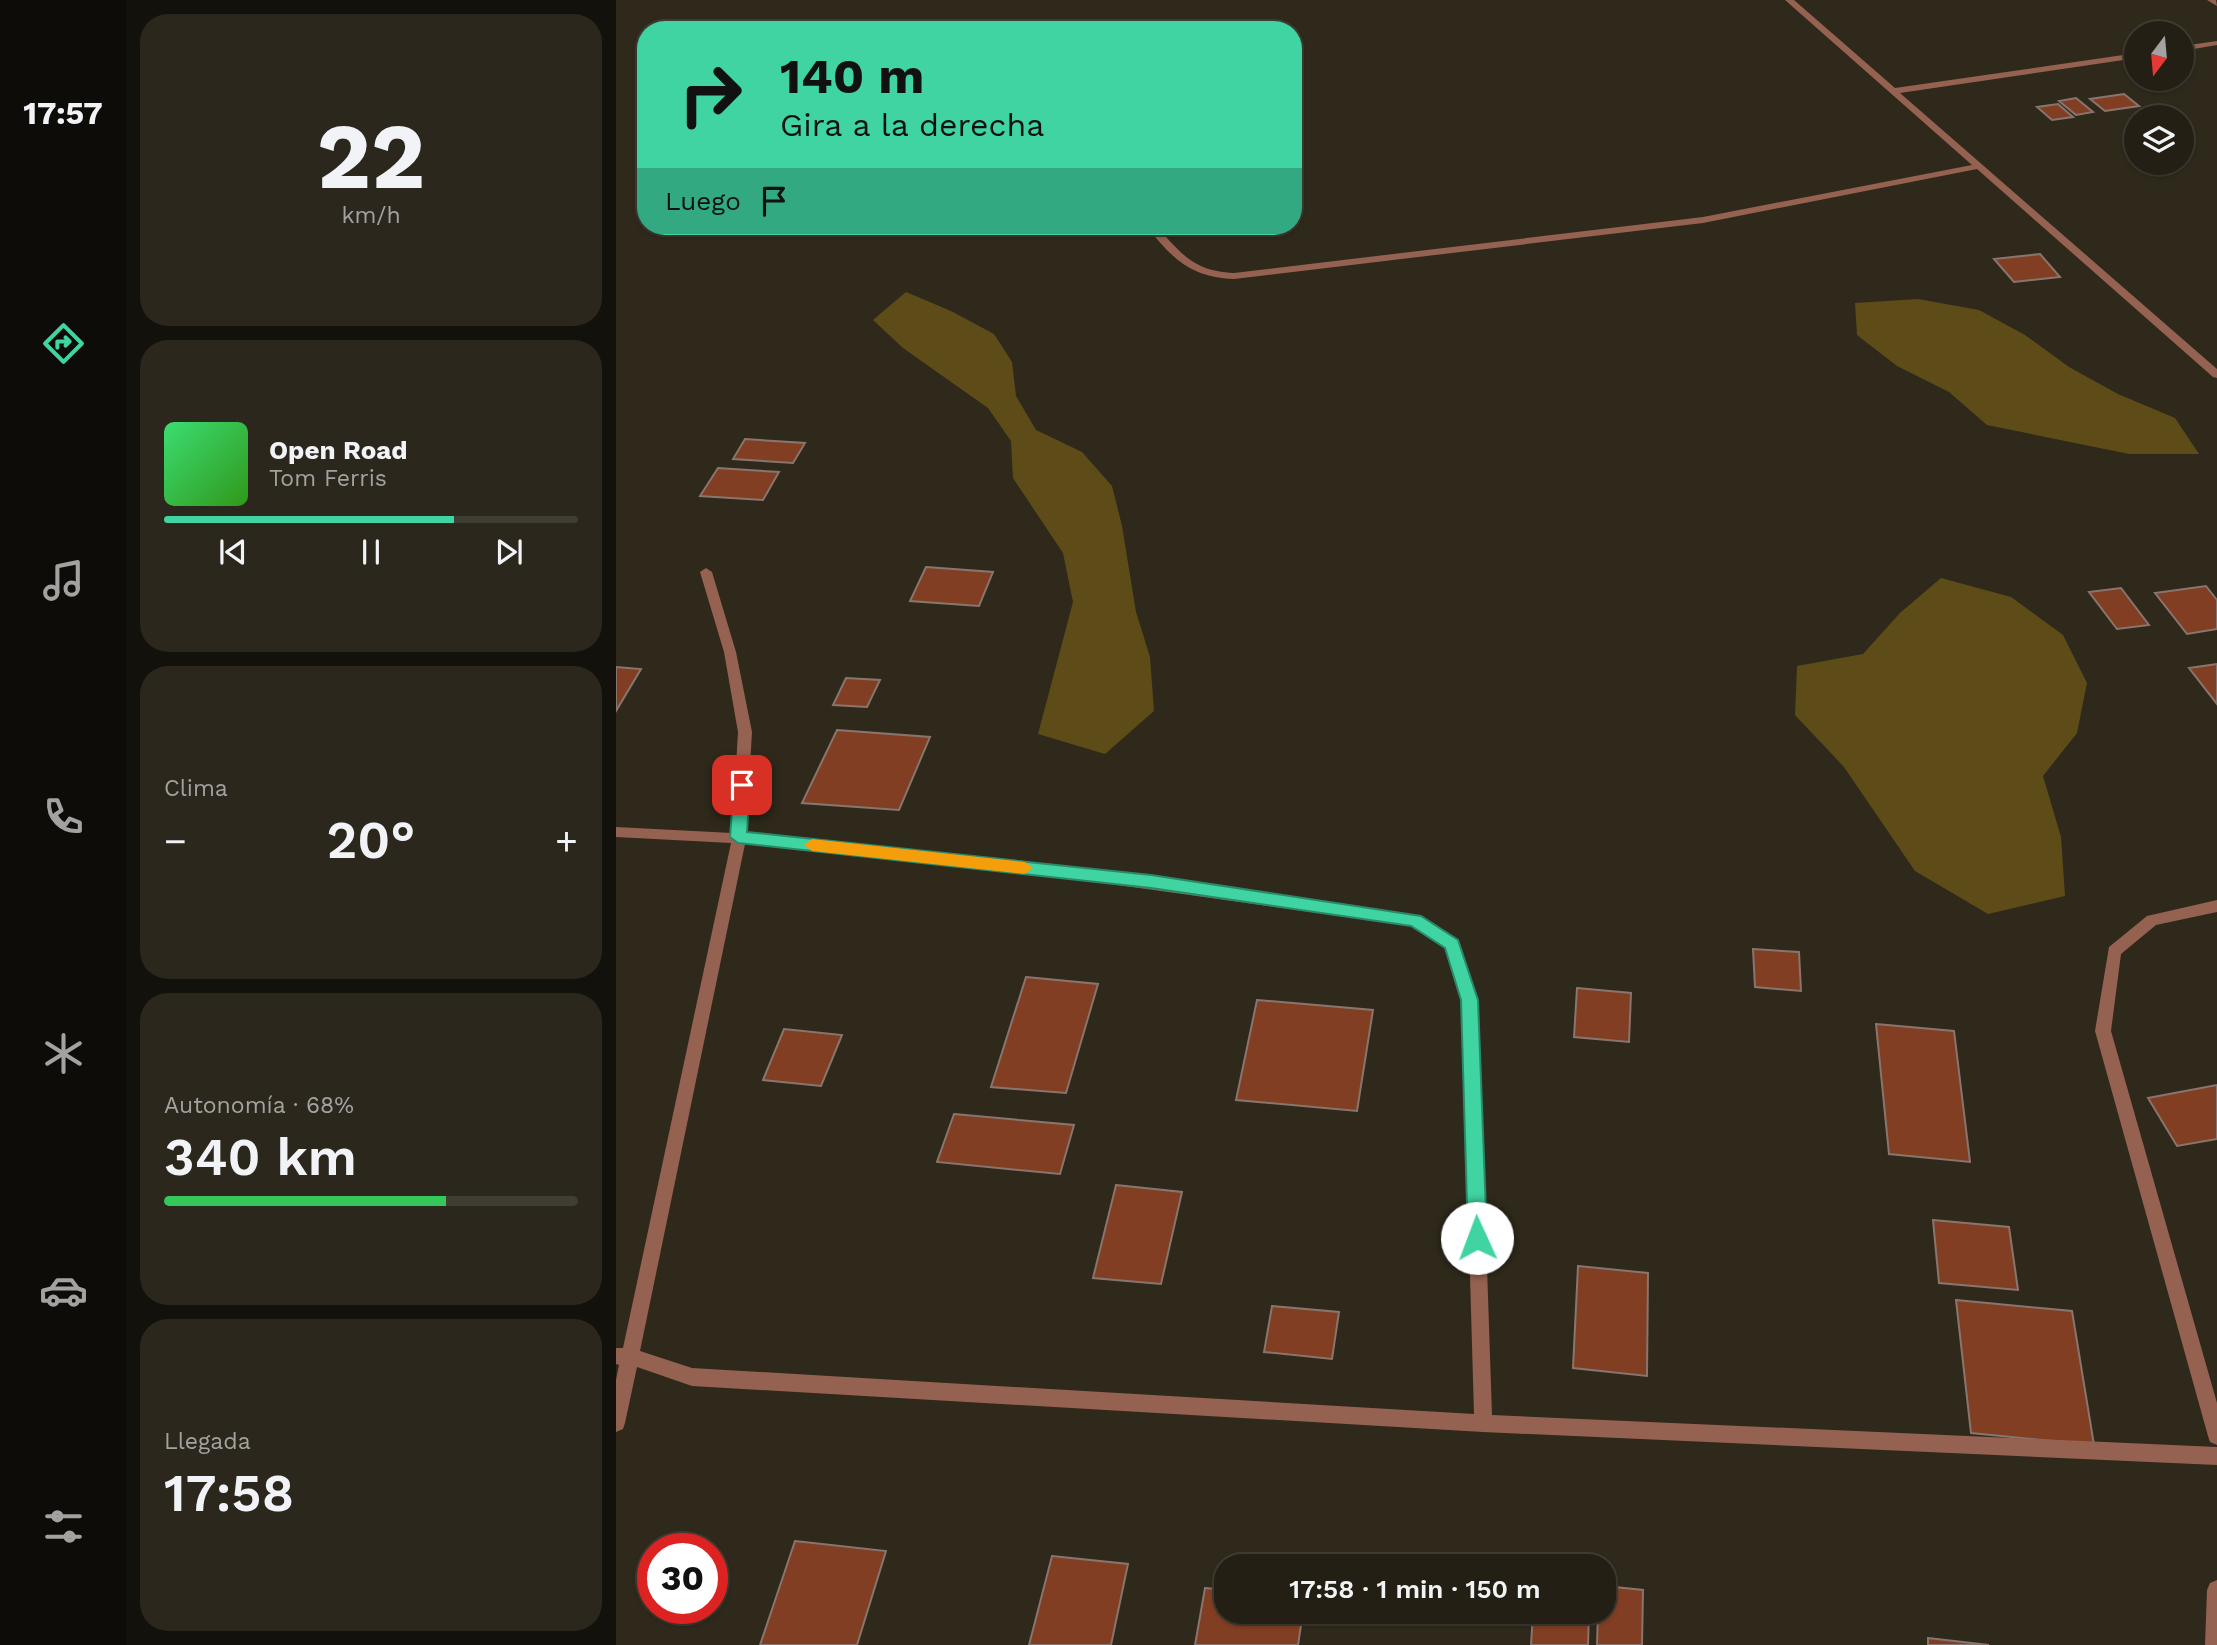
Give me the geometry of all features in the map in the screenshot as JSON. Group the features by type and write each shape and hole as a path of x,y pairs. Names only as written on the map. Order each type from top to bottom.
{"street":[{"path":"1789,0 2217,375"},
{"path":"2211,0 2217,4"},
{"path":"2194,47 2217,44"},
{"path":"1894,91 2124,57"},
{"path":"1160,235 1192,269 1213,276 1234,276 1703,220 1979,166"},
{"path":"616,1423 624,1357 738,837 746,733 730,652 706,572"},
{"path":"616,832 738,837 1151,882 1415,920 1452,944 1469,1000 1483,1423"},
{"path":"2217,906 2152,920 2115,951 2104,1031 2217,1436"},
{"path":"624,1357 692,1377 1483,1423 2217,1456"},
{"path":"2215,1645 2217,1590"}],"shaded area":[{"path":"906,292 951,311 994,334 1012,362 1016,396 1036,430 1082,452 1112,486 1122,526 1136,612 1150,657 1154,711 1105,754 1038,734 1073,602 1063,553 1013,478 1011,441 988,408 903,348 873,320"},
{"path":"1918,299 1979,310 2025,335 2069,367 2118,394 2175,418 2199,454 2129,454 1987,425 1949,392 1897,366 1857,335 1855,303"},
{"path":"1941,578 2011,597 2063,635 2087,683 2077,733 2043,776 2061,837 2065,896 1988,914 1915,871 1844,767 1795,715 1797,666 1863,654 1900,613"}],"building":[{"path":"2124,94 2138,105 2124,105 2124,108 2105,111 2090,99"},
{"path":"2076,98 2093,112 2076,115 2059,101"},
{"path":"2058,104 2073,117 2052,120 2037,107"},
{"path":"2040,254 2060,277 2014,282 1994,259"},
{"path":"745,439 805,443 793,463 733,459"},
{"path":"718,468 779,472 763,500 700,496"},
{"path":"926,567 993,572 979,606 910,601"},
{"path":"2206,586 2217,600 2217,629 2187,634 2155,593"},
{"path":"2121,588 2149,625 2117,629 2089,592"},
{"path":"2217,664 2217,704 2189,668"},
{"path":"616,667 641,669 616,711"},
{"path":"846,678 880,680 867,707 833,705"},
{"path":"837,730 930,737 899,810 802,803"},
{"path":"1753,949 1799,952 1801,991 1755,987"},
{"path":"1026,977 1098,984 1066,1093 991,1087"},
{"path":"1577,988 1631,993 1629,1042 1574,1037"},
{"path":"1257,1000 1373,1010 1357,1111 1236,1100"},
{"path":"1876,1024 1954,1031 1970,1162 1889,1154"},
{"path":"784,1029 842,1035 821,1086 763,1080"},
{"path":"2217,1085 2217,1139 2177,1146 2148,1098"},
{"path":"954,1114 1074,1125 1060,1174 937,1162"},
{"path":"1116,1185 1182,1192 1161,1284 1093,1278"},
{"path":"1933,1220 2009,1227 2018,1290 1939,1283"},
{"path":"1578,1266 1648,1273 1647,1376 1573,1368"},
{"path":"1956,1300 2072,1311 2094,1445 1971,1433"},
{"path":"1272,1306 1339,1312 1332,1359 1264,1352"},
{"path":"795,1541 886,1551 857,1645 760,1645"},
{"path":"1052,1556 1128,1564 1111,1645 1029,1645"},
{"path":"1616,1587 1643,1590 1642,1645 1597,1645 1598,1624 1616,1624"},
{"path":"1205,1588 1214,1589 1214,1624 1301,1624 1298,1645 1195,1645"},
{"path":"1532,1624 1589,1624 1588,1645 1531,1645"},
{"path":"1928,1638 1989,1645 1928,1645"}],"slow traffic":[{"path":"812,845 1025,868"}],"route":[{"path":"742,785 738,837 1151,882 1415,920 1452,944 1469,1000 1477,1238"}]}
